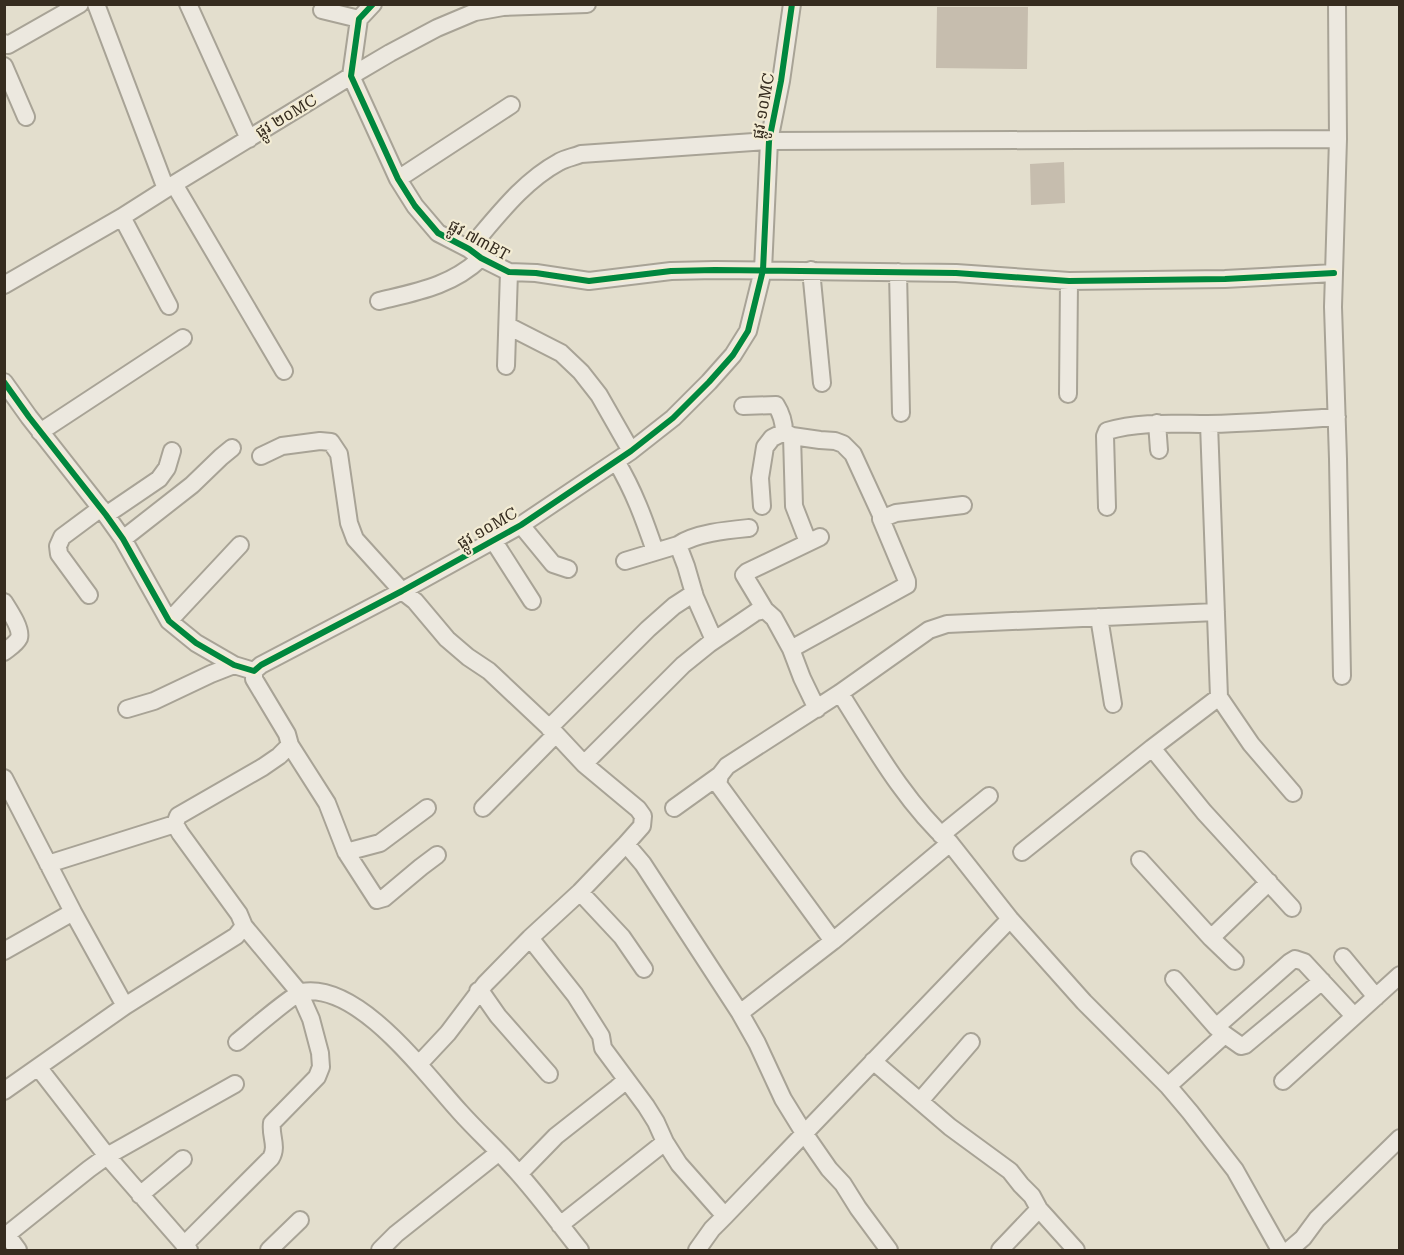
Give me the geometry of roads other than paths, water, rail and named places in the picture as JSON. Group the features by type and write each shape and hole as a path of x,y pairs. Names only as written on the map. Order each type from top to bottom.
{"street":[{"path":"26,117 4,65 10,58 6,44 80,4"},
{"path":"96,4 170,186 284,371"},
{"path":"188,4 249,139"},
{"path":"351,76 359,19 373,4"},
{"name":"ផ្លូវ ២០MC","path":"4,285 122,217 351,76 437,28 475,12 503,7 587,4"},
{"name":"ផ្លូវ ១០MC","path":"254,671 261,664 402,591 521,525 631,451 673,418 710,382 733,355 748,331 763,270 769,141 781,81 792,4"},
{"path":"1337,4 1338,139 1333,307 1342,676"},
{"path":"322,10 359,19"},
{"name":"ផ្លូវ ៧៣BT","path":"351,76 398,179 416,206 438,233 509,272 589,280 671,271 811,270 956,273 1069,281 1225,279 1334,273"},
{"path":"398,179 511,105"},
{"path":"379,301 424,291 443,284 475,264 475,254 506,206 540,174 561,161 581,154 769,141 1338,139"},
{"path":"122,217 169,306"},
{"path":"811,270 822,383"},
{"path":"506,366 509,272"},
{"path":"898,272 901,413"},
{"path":"1068,394 1069,281"},
{"path":"508,326 561,353 581,372 599,395 631,451"},
{"path":"40,432 183,338"},
{"path":"4,382 40,432 104,511 123,539 169,621 196,643 234,665 254,671 254,680 287,734 290,746 327,803 346,852 376,900 384,898 437,855"},
{"path":"743,406 776,405 779,410 788,434 794,506 814,540 744,575 765,610 774,618 791,649 817,708"},
{"path":"1107,507 1105,436 1107,431 1157,423 1209,424 1337,417"},
{"path":"1157,423 1160,450"},
{"path":"1209,424 1219,697 1251,744 1293,793"},
{"path":"762,506 760,478 765,447 772,438 788,434 843,444 853,454 881,515 907,585 791,649"},
{"path":"261,456 282,446 320,441 331,442 339,454 349,523 355,539 402,591 415,601 447,639 489,671 553,731 584,764 638,809 643,816 642,826 626,844 478,992 448,1033 419,1064"},
{"path":"123,539 192,484 220,456 232,448"},
{"path":"89,595 59,554 58,546 62,537 159,479 172,452"},
{"path":"616,461 637,500 655,552"},
{"path":"881,519 896,513 963,505"},
{"path":"521,525 553,564 568,569"},
{"path":"625,561 678,545 685,540 727,530 749,528"},
{"path":"493,540 532,601"},
{"path":"169,621 240,545"},
{"path":"678,545 687,566 694,593 714,640"},
{"path":"483,808 648,629 674,606 694,593"},
{"path":"4,602 20,633 15,643 4,652"},
{"path":"584,764 683,665 714,640 756,612 765,610"},
{"path":"674,808 720,775 727,766 840,693 929,630 947,624 1216,612"},
{"path":"1098,617 1113,704"},
{"path":"127,709 154,701 234,665"},
{"path":"840,693 902,789 1010,919 1084,1002 1168,1086 1235,1170 1280,1251"},
{"path":"1022,852 1219,697"},
{"path":"38,1067 107,1156 187,1248 272,1158 275,1144 272,1136 272,1123 317,1077 321,1067 320,1053 311,1019 299,992 244,926 239,914 175,824 178,816 263,767 290,746"},
{"path":"1152,748 1204,812 1292,908"},
{"path":"720,775 718,784 833,941"},
{"path":"4,778 73,912 125,1006"},
{"path":"740,1013 833,941 989,796"},
{"path":"346,852 380,843 427,808"},
{"path":"48,864 175,824"},
{"path":"626,844 643,864 740,1013 783,1099 804,1133 843,1184 889,1251"},
{"path":"1140,860 1235,961"},
{"path":"1211,938 1269,882"},
{"path":"580,892 622,937 644,969"},
{"path":"4,951 73,912"},
{"path":"697,1251 712,1229 1010,919"},
{"path":"4,1090 125,1006 236,936 244,926"},
{"path":"530,938 575,995 602,1036 603,1048 646,1106 679,1164 725,1216"},
{"path":"1343,957 1376,997"},
{"path":"1220,1030 1295,959 1304,962 1354,1016"},
{"path":"1283,1081 1400,975"},
{"path":"1174,979 1220,1030 1241,1046 1322,981"},
{"path":"237,1042 299,992 326,993 364,1013 383,1028 419,1064 460,1113 519,1174 579,1250"},
{"path":"478,992 484,996 498,1016 549,1074"},
{"path":"1168,1086 1221,1038 1220,1030"},
{"path":"920,1101 972,1042"},
{"path":"873,1061 950,1127 1010,1171 1032,1196 1039,1209 1076,1251"},
{"path":"519,1174 556,1136 626,1080"},
{"path":"18,1251 6,1236 89,1169 107,1156 235,1084"},
{"path":"1289,1251 1303,1238 1317,1219 1400,1138"},
{"path":"560,1225 665,1142"},
{"path":"380,1251 396,1234 493,1157 497,1151"},
{"path":"140,1195 183,1159"},
{"path":"1000,1251 1039,1209"},
{"path":"269,1251 300,1220"}]}
